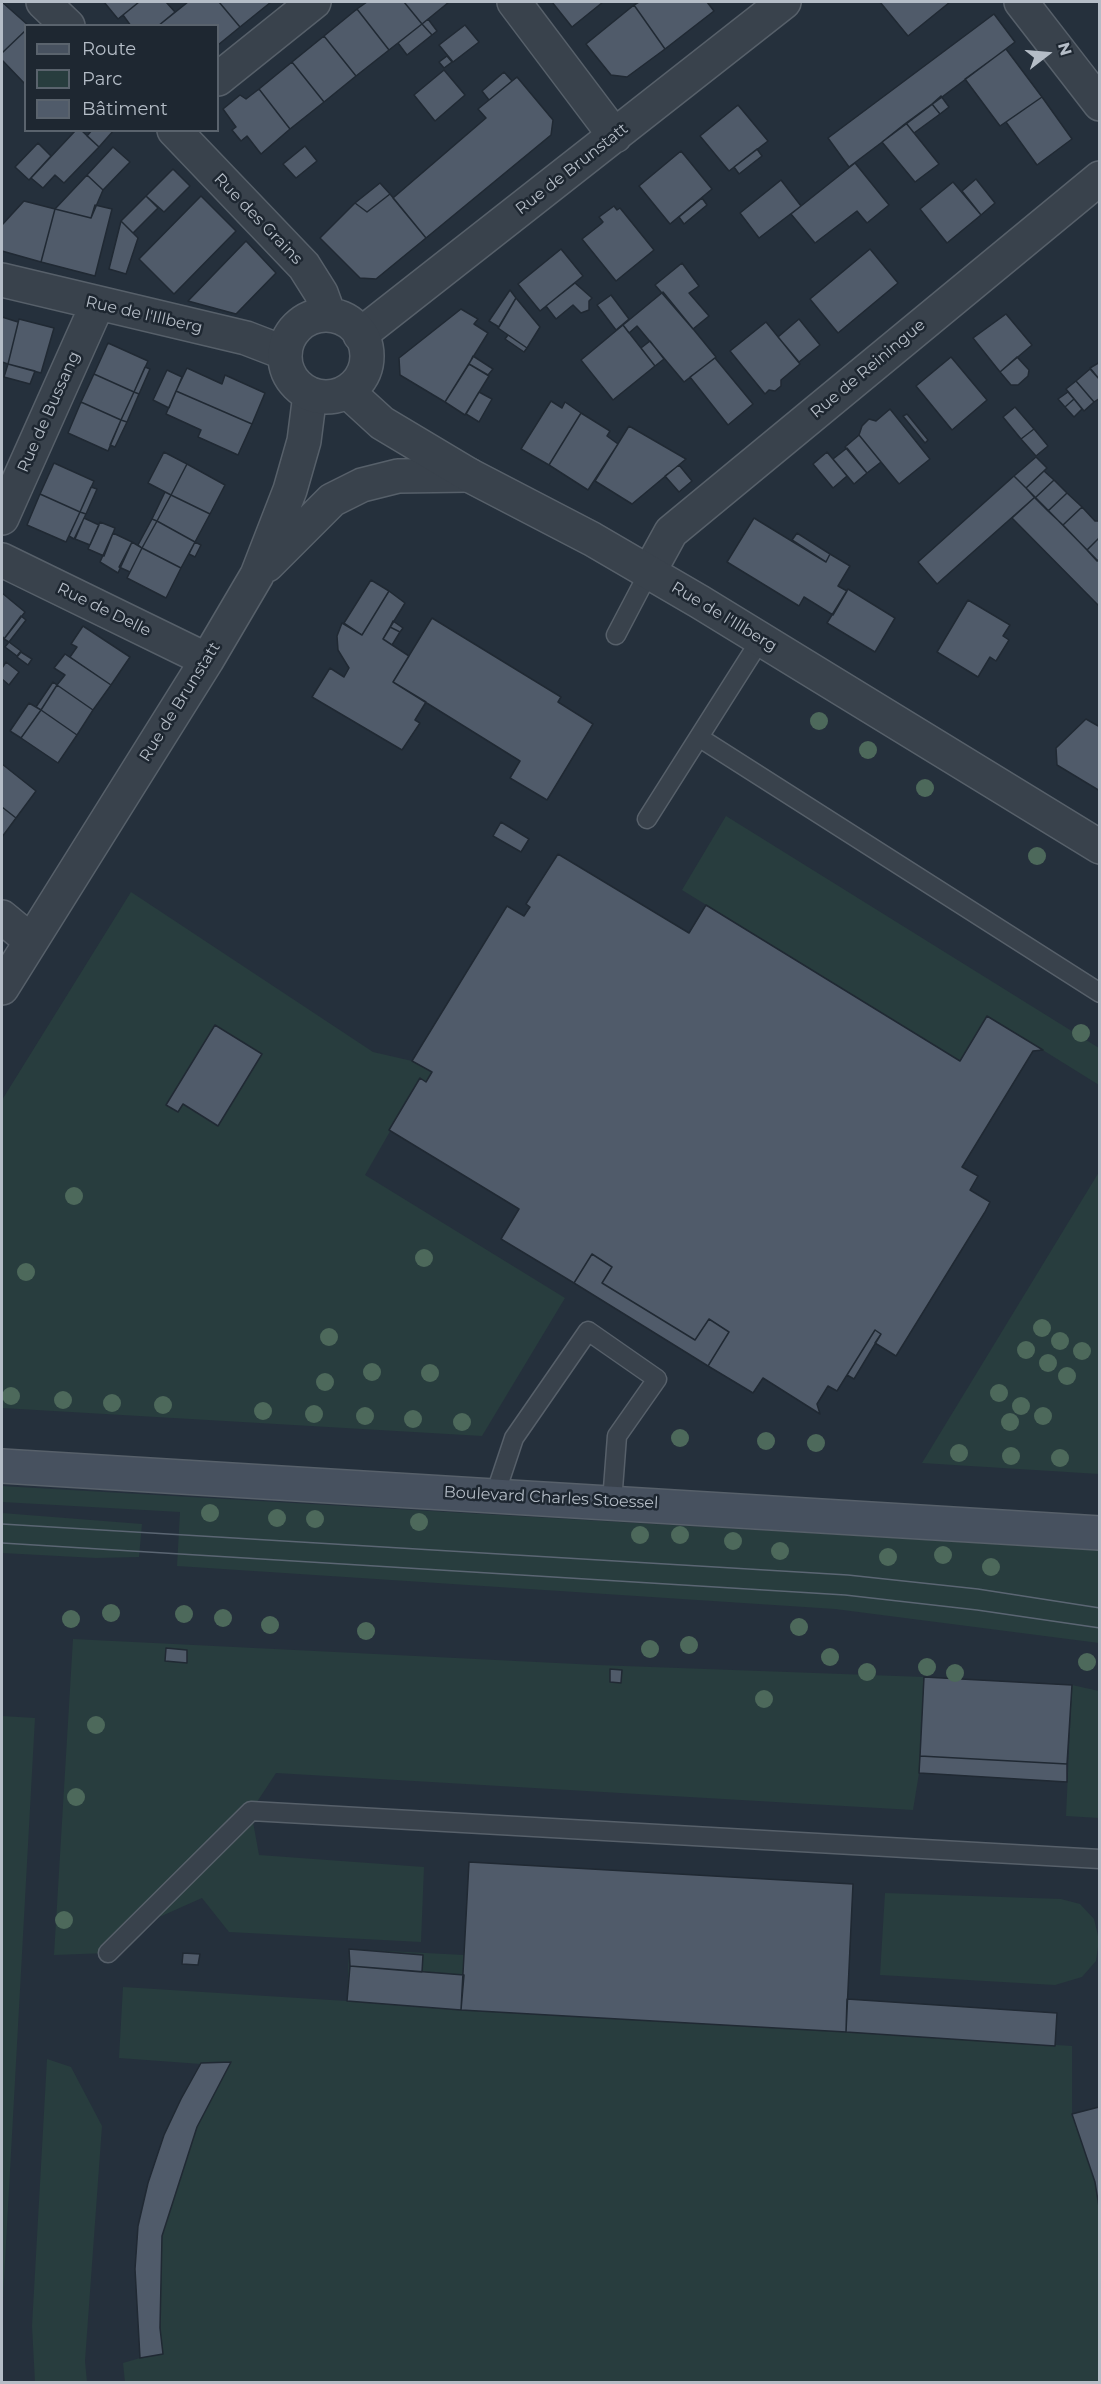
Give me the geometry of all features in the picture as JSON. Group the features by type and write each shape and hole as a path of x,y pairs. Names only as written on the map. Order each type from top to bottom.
{"main road":[{"name":"Boulevard Charles Stoessel","path":"2,1466 1100,1533"}],"street":[{"path":"43,2 66,24"},
{"path":"219,78 314,2"},
{"path":"514,2 615,135"},
{"name":"Rue de Brunstatt","path":"360,335 784,2"},
{"path":"1021,2 1100,104"},
{"name":"Rue des Grains","path":"176,132 304,266 321,293 329,315"},
{"name":"Rue de Reiningue","path":"648,572 671,532 1100,178"},
{"name":"Rue de l'Illberg","path":"2,280 97,305 246,338 285,353"},
{"name":"Rue de Bussang","path":"2,518 97,305"},
{"path":"329,315 341,318 360,335 366,347 364,372 347,391 323,397 310,394 299,388 291,378 286,366 285,353 288,341 304,321 329,315"},
{"name":"Rue de l'Illberg","path":"347,391 382,423 469,475 592,539 648,572 1100,847"},
{"name":"Rue de Brunstatt","path":"2,988 207,660 257,575 290,490 304,441 310,394"},
{"path":"257,575 332,500 362,485 398,476 469,475"},
{"name":"Rue de Delle","path":"2,560 207,660"},
{"path":"2,917 31,941"}],"lane":[{"path":"616,635 648,572"},
{"path":"647,819 700,738 760,639"},
{"path":"700,738 1100,993"},
{"path":"495,1495 514,1438 588,1331 657,1379 617,1436 612,1502"},
{"path":"108,1953 251,1811 1100,1859"}],"green space":[{"path":"726,816 1099,1048 1099,1085 988,1016 960,1061 682,890"},
{"path":"131,892 373,1052 412,1061 432,1072 426,1082 420,1079 365,1175 565,1298 482,1436 2,1408 2,1100"},
{"path":"1099,1172 1099,1474 922,1463"},
{"path":"2,1486 1099,1550 1099,1643 835,1609 177,1566 180,1512 2,1502"},
{"path":"2,1513 142,1524 139,1557 96,1558 2,1553"},
{"path":"73,1639 597,1665 924,1677 919,1773 913,1810 276,1773 251,1811 259,1855 424,1867 421,1942 229,1932 202,1898 130,1930 108,1953 54,1955"},
{"path":"1072,1685 1099,1691 1099,1818 1066,1816"},
{"path":"2,1716 35,1718 2,2316"},
{"path":"469,1862 853,1884 846,2031 1072,2046 1072,2114 1099,2109 1099,2382 125,2382 123,2363 140,2358 135,2269 164,2135 201,2064 119,2058 123,1987 347,2001 349,1949 464,1955"},
{"path":"885,1893 1061,1899 1080,1904 1094,1919 1099,1940 1096,1961 1082,1977 1055,1985 880,1975"},
{"path":"47,2059 71,2067 102,2126 85,2361 87,2382 35,2382 32,2326"}],"building":[{"path":"2,2 27,24 24,24 24,32 2,53"},
{"path":"104,2 139,2 118,19"},
{"path":"139,2 166,2 175,12 160,24 130,24 123,15"},
{"path":"188,2 219,2 240,27 219,44 219,24 160,24"},
{"path":"219,2 271,2 240,27"},
{"path":"367,2 404,2 422,24 389,50 357,9"},
{"path":"404,2 449,2 422,24"},
{"path":"552,2 603,2 572,27"},
{"path":"639,2 707,2 714,11 665,49 634,5"},
{"path":"880,2 950,2 908,36"},
{"path":"634,5 665,49 627,77 611,75 586,44"},
{"path":"357,9 389,50 356,76 324,36"},
{"path":"994,14 1015,42 849,167 828,138"},
{"path":"428,19 437,31 432,35 422,24"},
{"path":"422,24 432,35 407,55 398,43"},
{"path":"465,25 479,42 453,62 439,45"},
{"path":"24,32 24,83 2,60 2,53"},
{"path":"324,36 356,76 324,102 292,62"},
{"path":"1006,49 1042,97 1000,126 965,79"},
{"path":"447,56 452,62 444,68 439,62"},
{"path":"292,62 324,102 290,129 259,89"},
{"path":"444,70 465,95 435,121 414,95"},
{"path":"504,72 512,81 489,100 482,91"},
{"path":"517,77 553,120 551,135 426,238 393,198 486,118 478,109"},
{"path":"259,89 290,129 261,154 247,136 241,141 232,130 236,127 223,109 240,95 246,99"},
{"path":"941,96 949,107 940,114 932,104"},
{"path":"1042,97 1072,139 1037,165 1006,122"},
{"path":"932,104 940,114 914,133 906,123"},
{"path":"738,105 768,141 729,171 700,136"},
{"path":"906,123 939,164 915,182 882,142"},
{"path":"74,132 83,132 99,147 64,183 55,175 43,188 31,178"},
{"path":"90,132 112,132 99,147 87,136"},
{"path":"38,143 51,156 29,180 15,167"},
{"path":"305,146 317,161 296,178 283,164"},
{"path":"113,147 130,162 103,190 87,175"},
{"path":"757,149 762,156 739,174 734,167"},
{"path":"681,151 712,189 670,224 639,186"},
{"path":"855,163 889,205 867,223 857,211 815,243 791,214"},
{"path":"173,169 190,186 164,212 146,196"},
{"path":"87,175 103,190 91,218 55,209"},
{"path":"976,179 995,203 981,215 962,191"},
{"path":"781,180 801,206 759,238 740,213"},
{"path":"953,182 981,215 947,243 920,209"},
{"path":"380,183 390,194 367,212 355,203"},
{"path":"390,194 426,238 376,279 360,278 320,238 355,203 367,212"},
{"path":"146,196 158,208 133,233 121,221"},
{"path":"201,196 236,231 174,294 139,259"},
{"path":"702,198 707,205 684,224 679,217"},
{"path":"24,201 55,209 41,262 2,251 2,225"},
{"path":"95,205 112,209 95,276 41,262 55,209 91,218"},
{"path":"614,206 617,210 620,208 654,250 616,281 582,239 603,222 599,217"},
{"path":"121,221 138,238 126,274 109,269"},
{"path":"246,241 276,273 236,314 188,301"},
{"path":"561,249 583,276 540,311 518,284"},
{"path":"870,249 898,283 838,333 810,299"},
{"path":"682,263 699,286 689,293 709,316 693,329 655,285"},
{"path":"575,283 592,298 589,301 589,310 581,313 573,305 556,319 546,306"},
{"path":"510,290 516,298 499,327 489,321"},
{"path":"663,292 716,357 684,382 637,326 629,333 623,325"},
{"path":"611,295 629,319 616,330 597,305"},
{"path":"516,298 540,327 527,348 498,328"},
{"path":"461,309 478,319 474,324 488,333 445,402 400,375 399,358"},
{"path":"1006,314 1032,345 1000,372 973,338"},
{"path":"2,317 18,322 19,319 8,364 2,362"},
{"path":"19,319 54,328 41,373 8,364"},
{"path":"799,319 820,345 799,362 778,337"},
{"path":"766,322 800,364 781,380 781,386 765,394 730,351"},
{"path":"623,325 655,366 613,400 581,360"},
{"path":"508,335 527,348 524,352 505,339"},
{"path":"650,341 664,359 655,366 641,348"},
{"path":"108,343 148,361 134,392 94,374"},
{"path":"473,356 493,369 488,375 469,364"},
{"path":"951,357 987,400 952,430 916,386"},
{"path":"1017,357 1029,370 1028,376 1018,385 1011,385 1000,372"},
{"path":"715,358 753,404 728,425 690,377"},
{"path":"1100,362 1100,380 1090,368"},
{"path":"8,364 35,371 30,384 4,377"},
{"path":"469,364 489,376 465,415 445,402"},
{"path":"145,367 150,369 139,394 134,392"},
{"path":"187,368 222,384 225,375 265,393 252,424 176,391"},
{"path":"1090,369 1100,380 1100,398 1094,402 1076,381"},
{"path":"167,370 182,377 169,408 153,400"},
{"path":"94,374 134,392 121,420 81,402"},
{"path":"1076,381 1094,402 1084,411 1066,389"},
{"path":"176,391 252,424 238,455 198,437 201,430 166,414"},
{"path":"134,392 139,394 127,422 121,420"},
{"path":"479,392 492,399 479,422 466,414"},
{"path":"1068,392 1074,399 1065,407 1058,399"},
{"path":"1074,399 1082,409 1074,417 1065,407"},
{"path":"551,401 562,408 565,402 581,413 549,465 521,449"},
{"path":"81,402 121,420 108,451 68,433"},
{"path":"1015,407 1034,429 1021,439 1003,417"},
{"path":"890,409 930,459 899,484 859,435 862,426 869,419 876,421"},
{"path":"581,413 610,431 607,436 618,444 588,490 549,465"},
{"path":"907,414 928,440 925,443 903,416"},
{"path":"121,420 127,422 115,447 110,445"},
{"path":"629,426 686,459 632,504 595,481"},
{"path":"1034,429 1048,446 1036,456 1021,439"},
{"path":"859,435 881,462 867,473 845,447"},
{"path":"847,448 867,473 854,484 833,459"},
{"path":"164,452 187,464 171,495 148,483"},
{"path":"827,452 847,476 833,488 813,464"},
{"path":"1036,457 1047,468 1026,488 1014,476"},
{"path":"54,463 94,481 80,512 40,494"},
{"path":"187,464 225,485 210,514 171,495"},
{"path":"679,465 692,481 679,492 665,476"},
{"path":"1044,471 1054,480 1035,498 1026,488"},
{"path":"1014,476 1035,497 937,584 918,562"},
{"path":"1054,480 1067,493 1048,511 1035,498"},
{"path":"91,487 97,489 86,514 80,512"},
{"path":"165,492 171,495 157,521 152,519"},
{"path":"1067,493 1082,507 1063,525 1048,511"},
{"path":"40,494 80,512 66,542 27,525"},
{"path":"171,495 210,514 195,542 157,521"},
{"path":"1035,497 1100,563 1100,607 1012,518"},
{"path":"1082,507 1095,521 1100,521 1100,537 1087,550 1063,525"},
{"path":"80,512 86,514 74,539 69,536"},
{"path":"84,518 99,525 90,545 75,539"},
{"path":"754,518 826,562 830,554 850,566 838,586 847,591 833,615 804,597 799,606 727,562"},
{"path":"152,519 157,521 142,548 138,545"},
{"path":"157,521 195,542 181,568 142,548"},
{"path":"100,522 115,528 104,556 88,549"},
{"path":"113,533 132,542 118,573 100,562"},
{"path":"797,533 830,554 826,562 792,540"},
{"path":"1100,537 1100,559 1097,561 1087,550"},
{"path":"132,542 142,548 130,572 119,567"},
{"path":"195,542 201,545 195,557 189,554"},
{"path":"142,548 181,568 166,598 127,578"},
{"path":"371,580 389,591 362,635 344,623"},
{"path":"848,589 895,618 875,652 827,623"},
{"path":"389,591 405,603 383,639 409,656 393,682 426,702 415,720 420,723 402,750 312,697 330,668 344,677 349,668 338,650 337,636 342,623 362,635"},
{"path":"2,593 25,612 4,639 2,636"},
{"path":"968,600 1010,625 1003,636 1009,640 996,661 990,657 978,677 937,652"},
{"path":"21,616 26,620 9,642 4,639"},
{"path":"432,618 561,697 558,702 593,724 547,800 510,778 520,761 393,682"},
{"path":"393,621 403,628 400,632 390,627"},
{"path":"83,626 130,657 111,685 70,657 77,647 71,644"},
{"path":"390,627 400,632 392,645 383,639"},
{"path":"9,642 21,651 17,656 5,647"},
{"path":"21,652 32,659 28,665 17,657"},
{"path":"65,654 111,685 93,710 57,685 65,675 54,668"},
{"path":"6,662 19,672 9,685 2,679 2,668"},
{"path":"53,682 57,685 41,710 36,707"},
{"path":"57,685 93,710 77,735 41,710"},
{"path":"29,703 41,710 21,738 10,731"},
{"path":"41,710 77,735 58,763 21,738"},
{"path":"1086,719 1100,727 1100,791 1057,765 1056,748"},
{"path":"2,764 36,791 16,818 2,807"},
{"path":"2,807 16,818 2,837"},
{"path":"501,822 529,839 521,852 493,836"},
{"path":"558,854 689,933 706,905 960,1061 987,1016 1043,1050 1033,1051 962,1167 978,1176 970,1190 990,1202 985,1212 896,1356 875,1343 881,1334 875,1330 837,1391 828,1386 817,1404 820,1414 763,1378 753,1393 708,1366 729,1332 709,1319 695,1340 602,1283 612,1267 592,1254 574,1283 501,1239 519,1209 389,1130 420,1078 426,1082 432,1072 412,1061 507,906 524,916 530,907 526,904"},
{"path":"215,1025 262,1054 218,1126 183,1104 178,1112 166,1105"},
{"path":"592,1254 612,1267 602,1283 695,1340 709,1319 729,1332 708,1366 574,1283"},
{"path":"875,1330 881,1334 854,1379 847,1375"},
{"path":"166,1648 187,1650 187,1663 165,1661"},
{"path":"610,1669 622,1670 621,1683 610,1682"},
{"path":"924,1677 1072,1685 1067,1764 920,1756"},
{"path":"920,1756 1067,1764 1067,1782 919,1773"},
{"path":"469,1862 853,1884 846,2032 461,2010"},
{"path":"349,1949 423,1955 422,1972 350,1966"},
{"path":"183,1953 200,1954 198,1965 182,1964"},
{"path":"350,1966 464,1975 461,2010 347,2001"},
{"path":"847,1999 1057,2013 1055,2046 846,2032"},
{"path":"231,2062 197,2127 162,2236 160,2328 163,2354 140,2358 135,2269 138,2226 148,2183 164,2135 201,2063"},
{"path":"1099,2107 1100,2213 1095,2182 1072,2114"}],"tram line":[{"path":"2,1524 848,1575 978,1589 1100,1608"},
{"path":"2,1543 845,1595 977,1610 1100,1628"}]}
